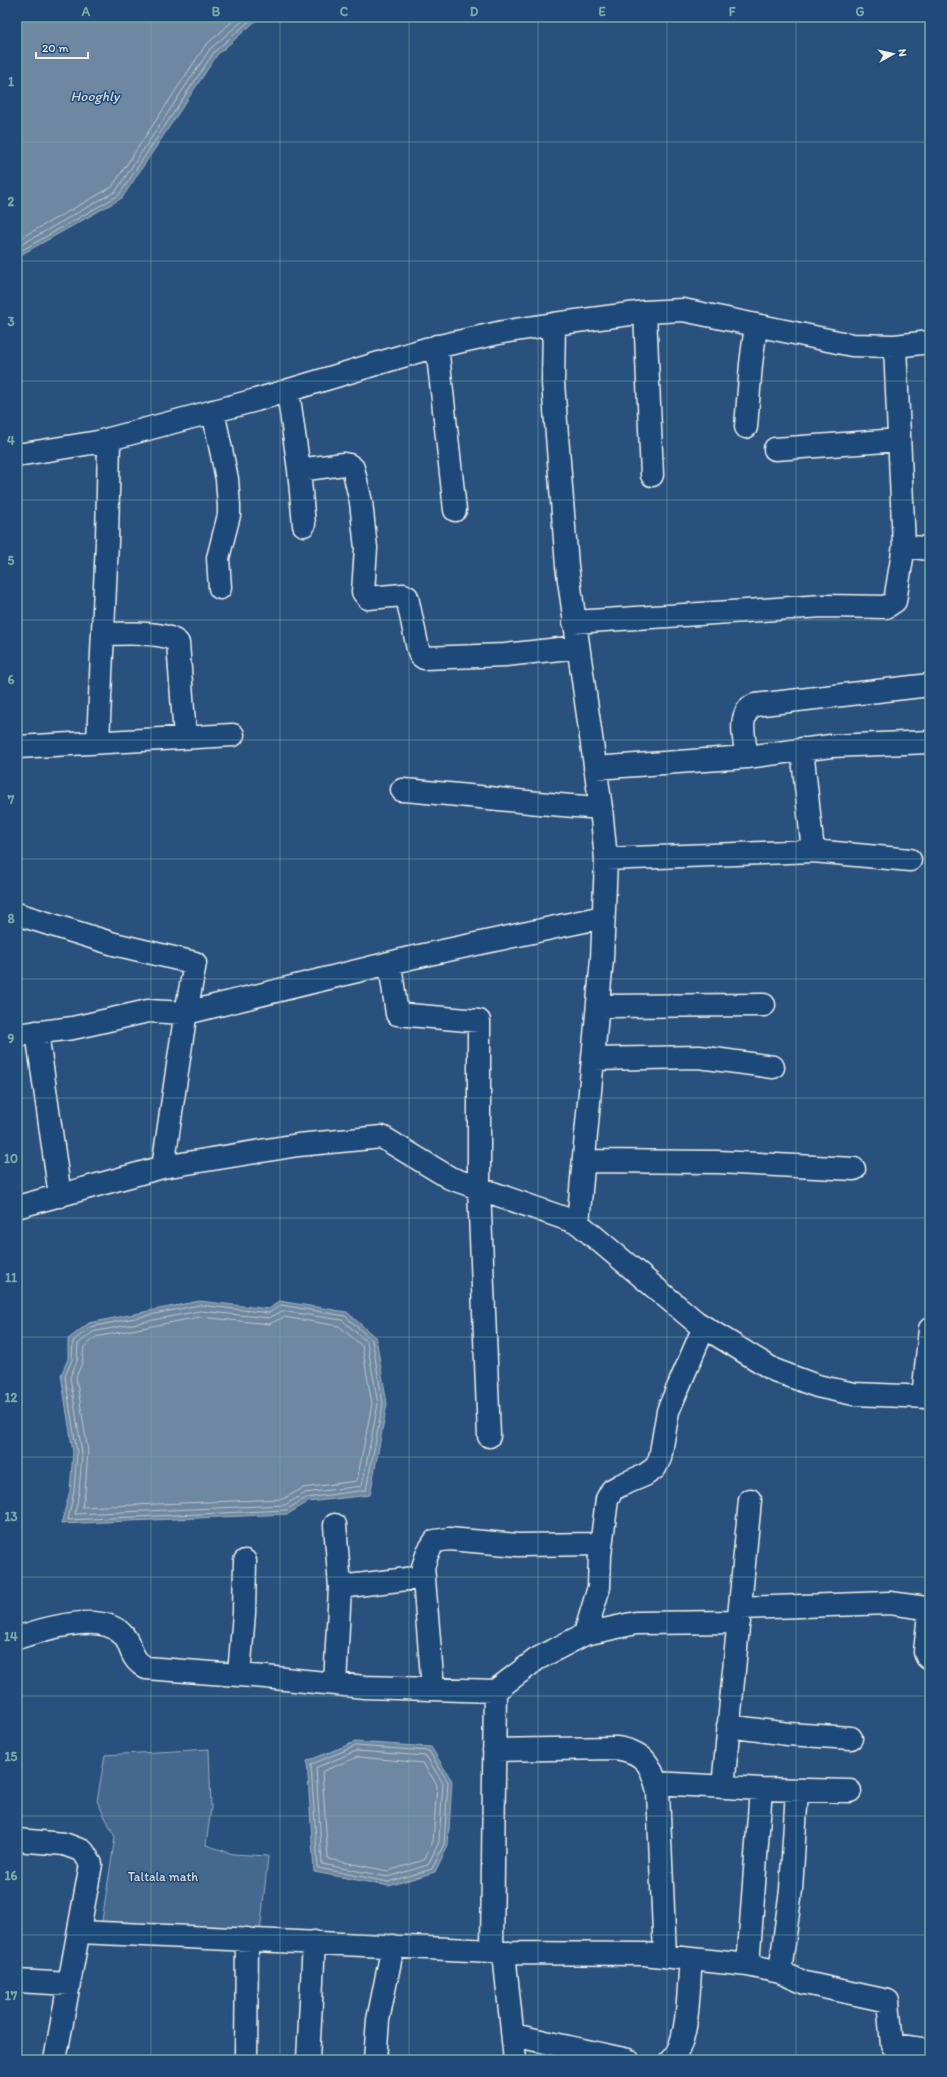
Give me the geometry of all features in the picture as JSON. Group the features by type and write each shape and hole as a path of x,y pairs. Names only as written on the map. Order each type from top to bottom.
{"street":[{"path":"17,455 109,439 288,391 437,346 554,324 645,312 683,310 852,345 895,346 930,342"},
{"path":"645,312 652,475"},
{"path":"554,324 553,383 567,566 601,808 606,859 598,1006 585,1161 578,1223"},
{"path":"746,427 750,364 756,325"},
{"path":"437,346 455,510"},
{"path":"574,622 823,606 886,607 895,601 904,546 895,346"},
{"path":"288,391 299,470 304,525"},
{"path":"213,411 227,480 229,506 229,515 218,558 220,588"},
{"path":"98,742 104,634 109,439"},
{"path":"775,449 899,440"},
{"path":"299,470 344,464 353,468 361,502 366,548 364,592 368,598 403,595 408,598 418,649 420,655 424,658 505,655 578,647"},
{"path":"904,546 930,549"},
{"path":"104,634 161,635 172,637 178,643 185,737"},
{"path":"748,757 744,722 751,707 930,685"},
{"path":"17,747 233,735"},
{"path":"595,768 748,757 831,746 930,742"},
{"path":"802,749 813,851"},
{"path":"402,790 466,795 532,804 601,808"},
{"path":"606,859 813,851 910,860"},
{"path":"17,914 114,944 195,963 163,1167"},
{"path":"60,1196 27,1034 73,1028 148,1011 186,1013 410,958 603,917"},
{"path":"390,964 397,1014 479,1020 479,1188 489,1436"},
{"path":"598,1006 764,1005"},
{"path":"593,1059 693,1057 773,1067"},
{"path":"17,1207 163,1167 298,1145 382,1137 450,1178 578,1223 704,1327 774,1370 817,1386 854,1394 926,1397 930,1329"},
{"path":"585,1161 718,1162 854,1169"},
{"path":"585,1634 599,1587 601,1544 607,1499 612,1490 645,1475 655,1468 660,1458 668,1411 704,1327"},
{"path":"723,1787 750,1500"},
{"path":"335,1525 340,1587 335,1684"},
{"path":"433,1689 423,1567 428,1552 435,1542 449,1540 518,1545 601,1544"},
{"path":"239,1675 246,1561"},
{"path":"340,1587 424,1578"},
{"path":"17,1638 44,1629 67,1625 82,1623 103,1624 115,1627 124,1635 135,1658 146,1668 365,1687 495,1691 537,1659 585,1634 636,1623 890,1604 926,1608 929,1614 925,1652 927,1657 930,1659"},
{"path":"495,1691 494,1750 498,1952 513,2035 515,2060"},
{"path":"728,1726 788,1734 851,1738"},
{"path":"494,1750 616,1748 631,1750 643,1758 654,1775 658,1792 665,1956"},
{"path":"656,1783 761,1789 850,1791"},
{"path":"748,1965 761,1789"},
{"path":"780,1972 791,1890 797,1790"},
{"path":"17,1840 64,1844 83,1851 91,1864 55,2060"},
{"path":"78,1932 314,1942 498,1952 644,1954 748,1965 780,1972 805,1983 888,2001 891,2052 930,2050"},
{"path":"246,2060 247,1939"},
{"path":"308,2060 314,1942"},
{"path":"375,2060 378,2020 393,1946"},
{"path":"671,2060 677,2055 683,2037 691,1959"},
{"path":"17,1981 70,1984"},
{"path":"513,2035 628,2060"}],"green space":[{"name":"Taltala math","path":"209,1749 211,1808 206,1845 233,1854 268,1856 260,1933 101,1927 115,1837 97,1801 105,1755"}],"water":[{"name":"Hooghly","path":"17,17 260,17 217,55 122,198 17,257"},
{"path":"199,1301 269,1309 279,1301 347,1312 376,1338 387,1404 370,1495 308,1502 288,1514 61,1524 70,1491 73,1452 61,1375 68,1359 68,1339 89,1323"},
{"path":"355,1742 431,1747 452,1781 448,1845 435,1872 389,1886 314,1872 307,1761"}]}
